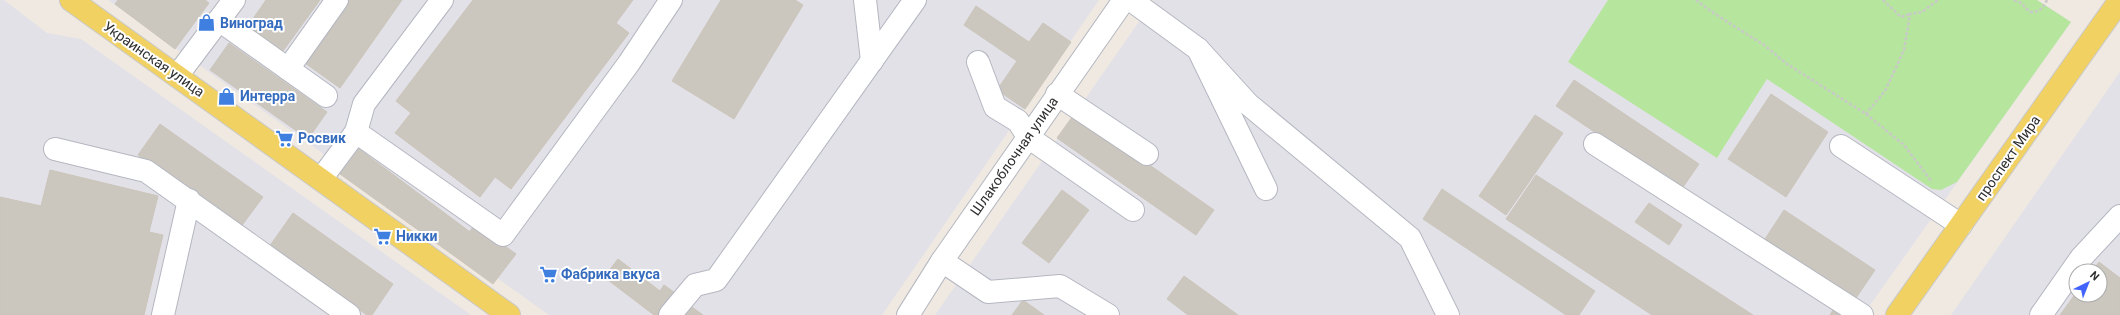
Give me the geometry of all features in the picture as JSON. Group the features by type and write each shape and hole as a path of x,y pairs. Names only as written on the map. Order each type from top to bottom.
{"main road":[{"name":"проспект Мира","path":"1897,315 2120,0"},
{"name":"Украинская улица","path":"80,3 177,76 509,315"}],"street":[{"path":"177,76 234,0"},
{"path":"288,69 337,0"},
{"path":"321,179 356,132 364,104 442,0"},
{"path":"356,132 503,235 629,63 671,0"},
{"path":"865,0 872,61"},
{"path":"670,315 695,285 716,280 915,0"},
{"name":"Шлакоблочная улица","path":"908,315 942,261 1124,0"},
{"path":"1131,0 1198,49 1248,104 1410,238 1448,315"},
{"path":"219,20 326,96"},
{"path":"1198,49 1266,189"},
{"path":"978,62 995,107 1018,121 1028,137 1133,210"},
{"path":"1057,94 1147,154"},
{"path":"1595,144 1862,315"},
{"path":"1841,146 1960,225"},
{"path":"55,149 146,171 189,200 349,315"},
{"path":"163,315 189,200"},
{"path":"2041,315 2081,258 2120,216"},
{"path":"942,261 988,292 1060,286 1108,315"}],"path":[{"path":"1696,0 1715,14 1764,44 1792,68 1866,114 1904,145 1936,188"},
{"path":"1883,0 1901,16 1922,12 1938,0"},
{"path":"2014,0 2021,2 2030,12 2038,12 2043,9 2047,0"},
{"path":"1866,114 1885,91 1904,50 1910,14"}],"shaded area":[{"path":"0,0 4,0 47,33 81,39 471,315 0,315"},
{"path":"108,0 1099,0 882,315 549,315"},
{"path":"1154,0 2037,0 2071,22 1863,315 935,315"},
{"path":"2120,72 2120,315 1951,315"}],"green space":[{"path":"1608,0 2037,0 2071,22 1957,182 1941,190 1932,189 1767,79 1717,158 1568,62"}],"building":[{"path":"118,0 205,0 209,3 175,49 115,4"},
{"path":"266,0 320,0 283,51 248,26"},
{"path":"349,0 402,0 340,88 305,63"},
{"path":"473,0 633,0 616,23 629,33 511,189 495,177 480,197 395,133 411,113 396,101"},
{"path":"721,0 795,0 803,5 734,119 672,81"},
{"path":"976,6 1029,42 1043,23 1071,42 1025,109 997,90 1017,61 964,25"},
{"path":"229,43 327,112 308,139 210,70"},
{"path":"1574,80 1699,164 1681,190 1556,106"},
{"path":"1771,94 1828,132 1786,197 1728,159"},
{"path":"1075,113 1214,210 1196,235 1057,138"},
{"path":"1535,115 1563,133 1506,215 1479,196"},
{"path":"160,124 263,197 240,228 138,155"},
{"path":"359,149 470,232 453,255 340,174"},
{"path":"50,170 158,196 149,232 163,235 144,315 0,315 0,197 41,206"},
{"path":"1536,175 1753,315 1652,315 1506,219"},
{"path":"1442,189 1595,291 1579,315 1566,315 1423,219"},
{"path":"1062,190 1089,210 1049,263 1022,243"},
{"path":"1649,203 1682,225 1669,245 1635,222"},
{"path":"1784,210 1875,270 1856,298 1765,239"},
{"path":"293,213 393,284 372,315 367,315 269,247"},
{"path":"475,224 516,254 493,284 453,255"},
{"path":"618,259 660,291 664,285 678,295 663,315 654,315 604,277"},
{"path":"2108,269 2120,278 2120,315 2060,315 2069,303 2108,303"},
{"path":"1184,276 1238,315 1188,315 1167,299"},
{"path":"1023,300 1044,315 1012,315"},
{"path":"692,307 703,315 685,315"},
{"path":"1834,308 1844,315 1830,315"}],"place":[{"name":"Виноград","path":"207,23"},
{"name":"Интерра","path":"227,96"},
{"name":"Росвик","path":"285,138"},
{"name":"Никки","path":"383,236"},
{"name":"Фабрика вкуса","path":"548,274"}]}
